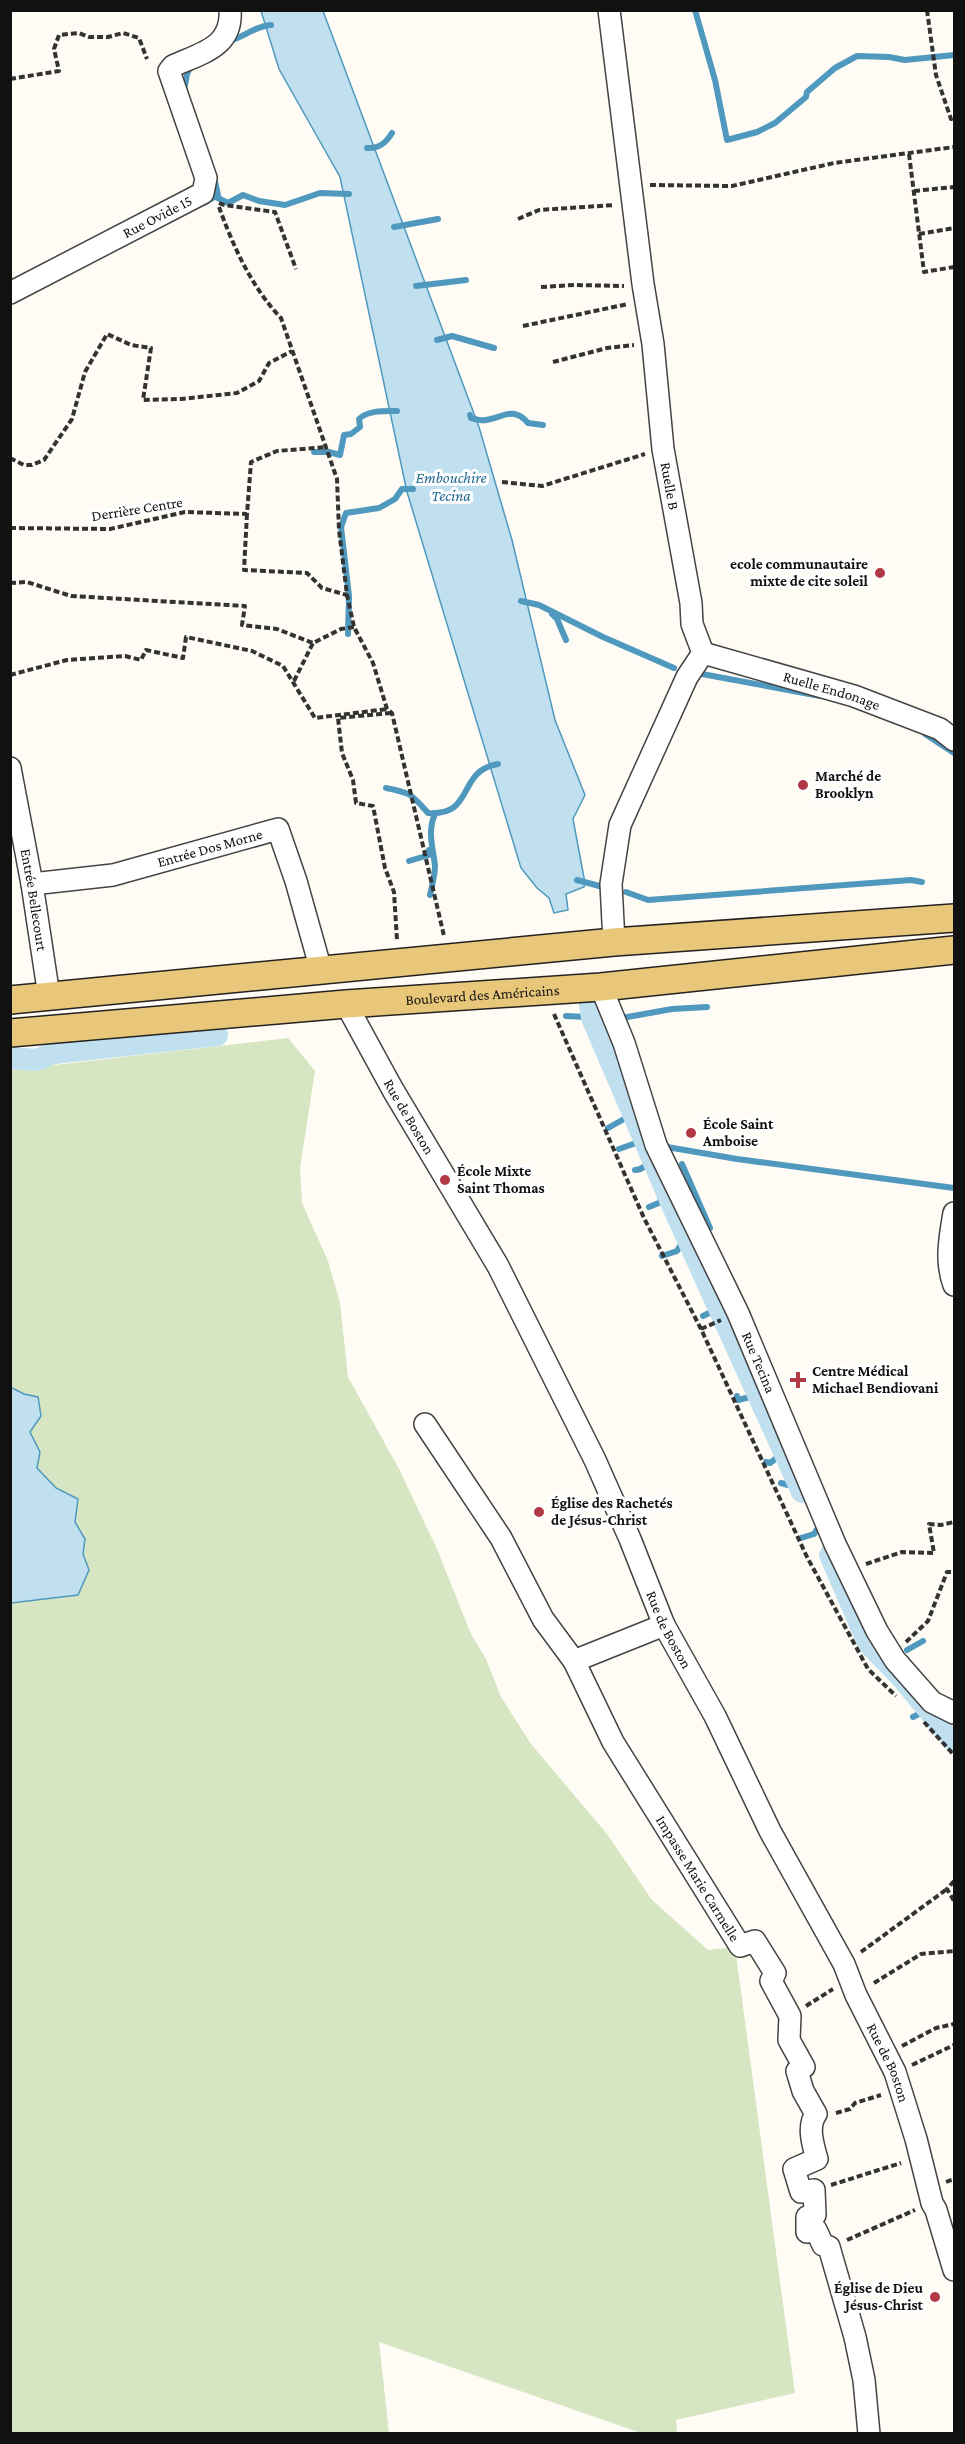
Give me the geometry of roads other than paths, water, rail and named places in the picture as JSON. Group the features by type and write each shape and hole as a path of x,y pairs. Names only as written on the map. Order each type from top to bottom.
{"main road":[{"path":"10,1000 614,942 954,918"},
{"name":"Boulevard des Américains","path":"10,1034 346,1004 601,987 954,950"}],"street":[{"name":"Rue Ovide 15","path":"10,293 211,200 206,178 169,72 173,66 221,43 231,23 230,10"},
{"name":"Ruelle B","path":"609,10 652,344 663,449 691,603 692,624 703,653"},
{"name":"Ruelle Endonage","path":"703,653 854,696 940,729 954,740"},
{"path":"614,942 611,884 620,825 687,677 703,653"},
{"name":"Entrée Bellecourt","path":"10,768 50,996"},
{"name":"Entrée Dos Morne","path":"32,884 113,875 278,829 296,880 321,970"},
{"name":"Rue Tecina","path":"601,987 624,1042 656,1145 738,1313 848,1571 877,1631 893,1655 932,1702 954,1713"},
{"name":"Rue de Boston","path":"346,1004 399,1100 498,1266 595,1460 630,1539 664,1625 714,1716 770,1831 850,1979 893,2072 916,2139 932,2203 954,2270"},
{"path":"954,1213 949,1246 950,1274 954,1285"},
{"name":"Impasse Marie Carmelle","path":"425,1424 496,1531 543,1619 574,1660 613,1742 740,1946 755,1941 774,1973 771,1981 790,2016 789,2040 804,2067 797,2071 803,2091 816,2114 813,2117 812,2141 817,2159 794,2169 801,2192 814,2190 815,2215 807,2217 807,2232 816,2230 823,2245 829,2247 855,2337 864,2380 869,2433"},
{"path":"574,1660 664,1625"}],"water":[{"name":"Embouchire Tecina","path":"261,11 323,11 479,427 512,540 555,720 585,795 573,819 585,883 584,887 566,894 568,910 554,913 549,898 537,888 521,868 407,492 340,177 279,69"},
{"path":"10,1387 24,1394 38,1397 41,1416 30,1432 40,1452 37,1468 56,1488 78,1499 75,1522 85,1539 83,1554 89,1570 78,1595 11,1603"}],"waterway":[{"path":"695,10 715,80 727,140 757,132 775,123 835,68 857,56 905,60 954,55"},
{"path":"229,41 260,27 271,25"},
{"path":"184,91 187,74 192,64"},
{"path":"367,148 382,145 392,133"},
{"path":"204,203 218,195 214,177"},
{"path":"216,197 228,203 243,195 259,201 285,205 320,193 349,194"},
{"path":"394,227 438,219"},
{"path":"416,286 466,280"},
{"path":"437,340 452,336 494,348"},
{"path":"314,452 340,455 344,435 351,434 360,427 359,419 367,414 397,411"},
{"path":"470,415 471,418 484,420 513,414 528,423 543,425"},
{"path":"348,634 349,596 341,527 346,513 379,508 395,499 402,489 413,489"},
{"path":"521,601 539,605 603,637 674,668"},
{"path":"552,614 557,619 566,640"},
{"path":"702,674 820,696"},
{"path":"925,734 954,753"},
{"path":"386,788 410,795 428,813 443,812 453,808 460,801 476,775 485,768 498,764"},
{"path":"430,895 435,869 431,833 435,814"},
{"path":"409,861 429,855 429,850"},
{"path":"577,880 603,887"},
{"path":"626,892 648,900 911,880 922,882"},
{"path":"590,1005 592,1018 673,1207 802,1492"},
{"path":"622,1018 672,1009 707,1007"},
{"path":"566,1016 608,1018"},
{"path":"10,1058 36,1060 54,1053 217,1035"},
{"path":"608,1128 624,1119 631,1111"},
{"path":"619,1149 636,1143 642,1136"},
{"path":"661,1146 737,1159 954,1188"},
{"path":"635,1170 645,1166 651,1157"},
{"path":"682,1164 710,1228"},
{"path":"649,1207 661,1202 663,1185"},
{"path":"662,1256 677,1251 686,1236"},
{"path":"703,1316 711,1312 716,1301"},
{"path":"737,1396 738,1400 750,1397 755,1385"},
{"path":"766,1462 770,1463 778,1457 781,1444"},
{"path":"781,1483 788,1485 796,1478"},
{"path":"801,1538 814,1534 818,1528"},
{"path":"830,1555 868,1643 901,1677 954,1741"},
{"path":"907,1650 923,1641"},
{"path":"913,1717 923,1712 924,1705"},
{"path":"943,1726 954,1718"},
{"path":"948,1733 954,1732"}],"place":[{"name":"ecole communautaire mixte de cite soleil","path":"880,573"},
{"name":"Marché de Brooklyn","path":"803,785"},
{"name":"École Saint Amboise","path":"691,1133"},
{"name":"École Mixte Saint Thomas","path":"445,1180"},
{"name":"Centre Médical Michael Bendiovani","path":"798,1380"},
{"name":"Église des Rachetés de Jésus-Christ","path":"539,1512"},
{"name":"Église de Dieu Jésus-Christ","path":"935,2297"}]}
